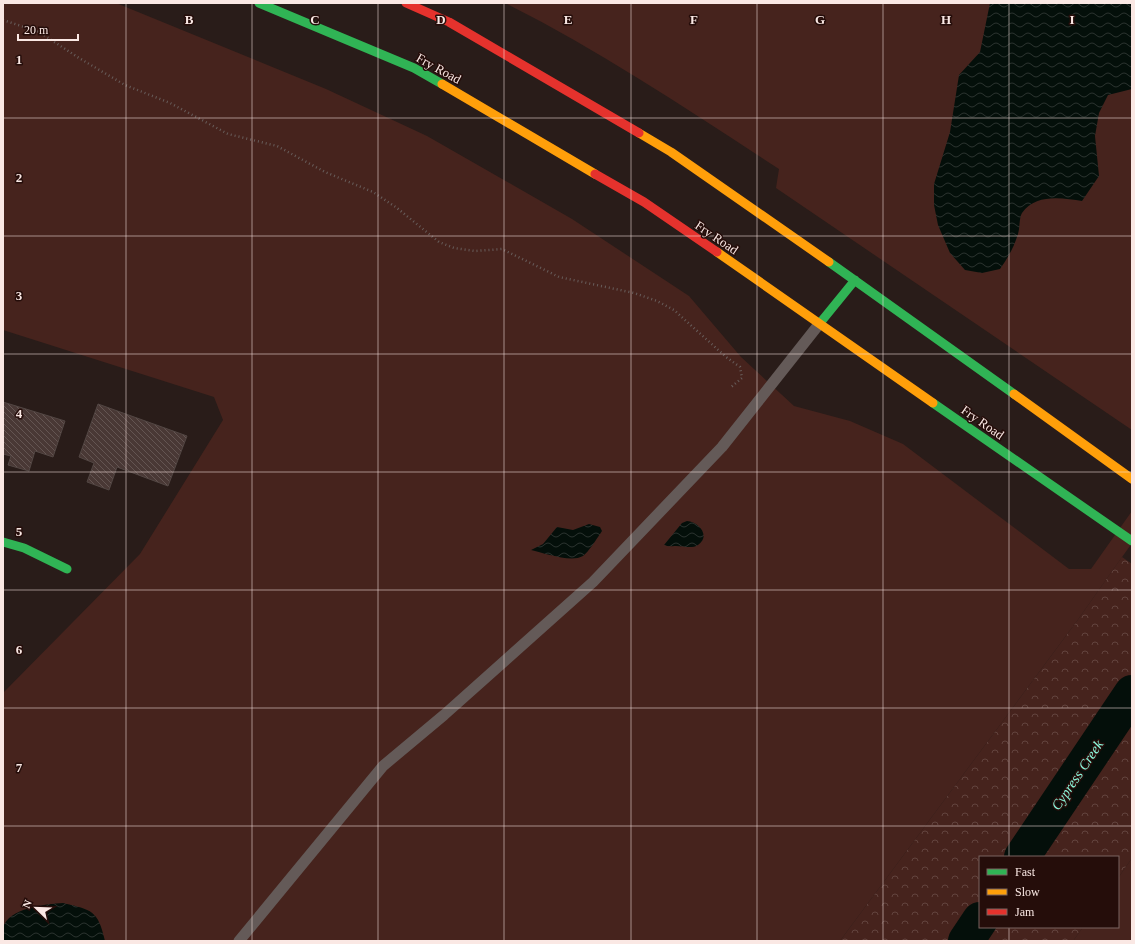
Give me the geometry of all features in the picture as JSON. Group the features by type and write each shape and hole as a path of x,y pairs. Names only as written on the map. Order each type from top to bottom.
{"main road":[{"name":"Fry Road","path":"259,3 414,68 644,202 1132,541"},
{"path":"406,3 449,22 671,152 917,323 1132,479"},
{"path":"820,323 855,280"},
{"path":"3,542 24,548 67,569"}],"lane":[{"path":"239,941 383,766 444,715 593,582 722,447 820,323"}],"path":[{"path":"3,20 39,32 125,85 170,103 228,134 277,146 325,172 373,192 397,208 440,242 454,248 474,251 502,249 559,277 634,293 657,300 674,310 726,357 740,367 742,378 730,388"}],"green space":[{"path":"3,3 116,3 326,89 427,136 572,219 689,296 741,357 794,406 850,421 903,444 1069,569 1091,569 1132,511 1132,543 1077,621 840,941 3,941 3,693 140,554 223,420 214,397 3,330"},
{"path":"505,3 1132,3 1132,430 776,188 779,169 610,61"},
{"path":"1122,557 1132,564 1132,858 1119,877 1119,856 979,856 979,928 1082,928 1073,941 840,941 1077,621"},
{"path":"1132,858 1132,941 1073,941 1082,928 1119,928 1119,877"}],"water":[{"path":"990,3 1132,3 1132,89 1108,95 1099,113 1095,136 1099,176 1082,201 1050,198 1035,202 1028,207 1021,215 1019,232 1003,265 1000,269 982,273 965,270 950,253 938,225 934,205 934,184 950,132 959,75 980,52"},
{"path":"687,521 696,524 702,530 702,541 693,547 664,545 682,523"},
{"path":"589,524 600,527 602,531 583,556 578,558 565,558 531,550 543,544 557,527 573,530"},
{"path":"63,903 87,910 92,913 100,923 105,941 3,941 3,928 6,921 12,916 28,908"}],"building":[{"path":"3,402 65,421 53,457 35,451 29,471 8,465 11,456 3,454"},
{"path":"98,404 187,436 168,486 117,467 109,490 87,482 94,463 79,457"}],"waterway":[{"name":"Cypress Creek","path":"1023,856 1132,693"},
{"name":"Cypress Creek","path":"966,941 979,922"}],"traffic: fast":[{"path":"259,3 414,68 442,84"},
{"path":"829,262 1014,394"},
{"path":"820,323 855,280"},
{"path":"933,403 1132,541"},
{"path":"3,542 24,548 67,569"}],"traffic: slow":[{"path":"442,84 595,174"},
{"path":"639,133 671,152 829,262"},
{"path":"717,252 933,403"},
{"path":"1014,394 1132,479"}],"traffic: jam":[{"path":"406,3 449,22 639,133"},
{"path":"595,174 644,202 717,252"}]}
